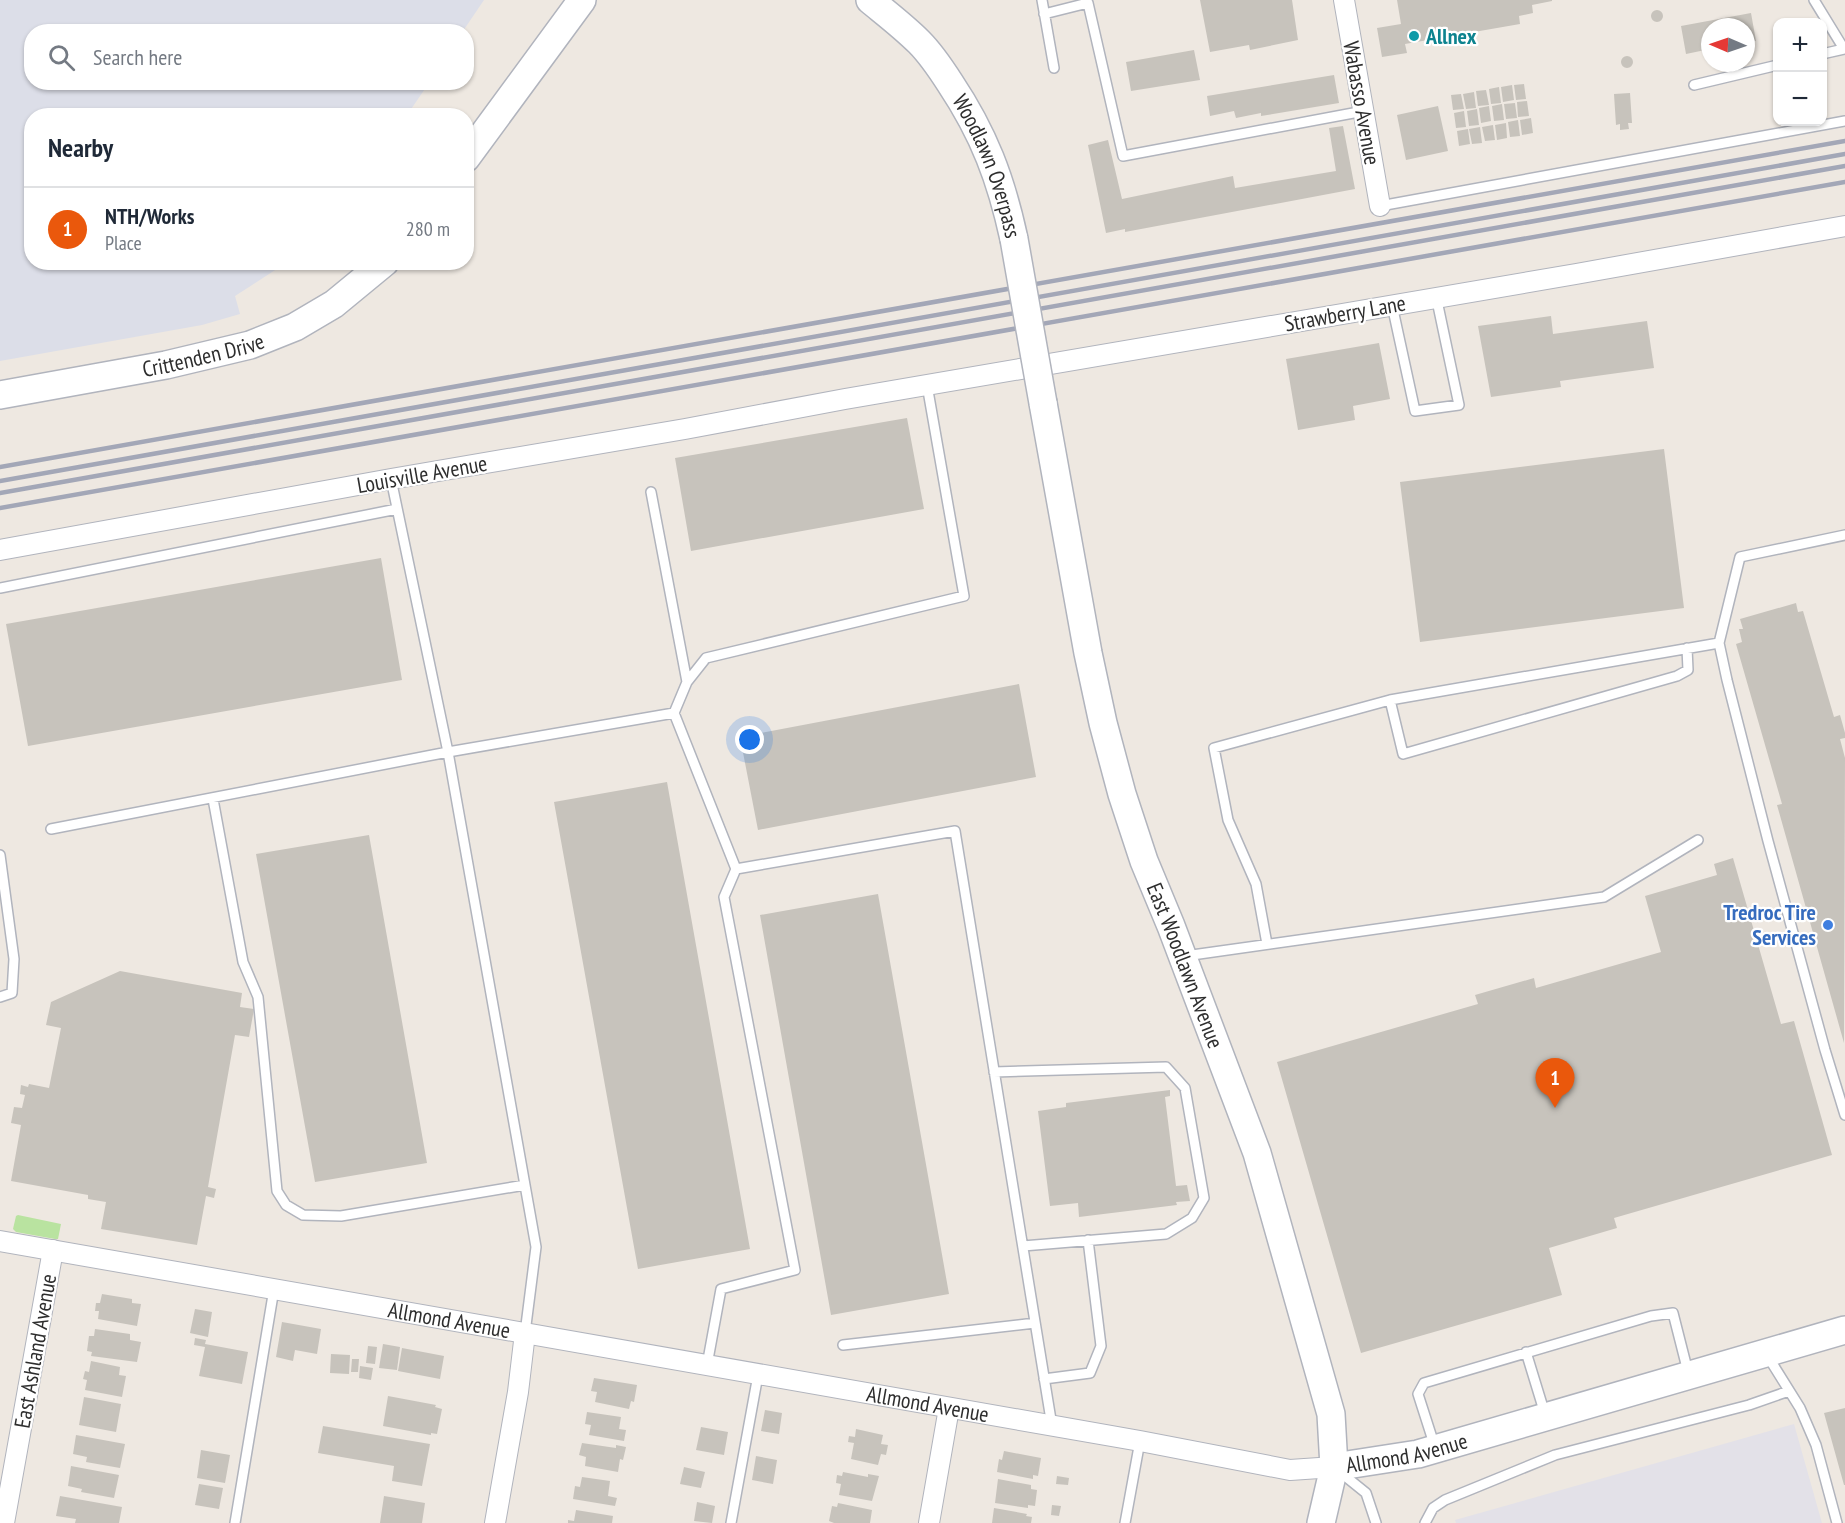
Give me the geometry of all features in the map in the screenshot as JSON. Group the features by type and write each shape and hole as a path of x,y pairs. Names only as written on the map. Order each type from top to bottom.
{"main road":[{"path":"474,147 582,0"},
{"name":"Woodlawn Overpass","path":"870,0 921,43 961,99 981,135 1001,186 1014,239 1043,403"},
{"name":"Crittenden Drive","path":"0,395 166,365 250,345 295,327 334,304 375,270"},
{"name":"East Woodlawn Avenue","path":"1043,403 1103,723 1122,794 1144,861 1183,956 1257,1153 1331,1414 1334,1467 1321,1523"},
{"name":"Allmond Avenue","path":"1334,1467 1418,1454 1845,1330"}],"street":[{"name":"Wabasso Avenue","path":"1344,0 1380,206"},
{"name":"Strawberry Lane","path":"844,399 1845,226"},
{"name":"Louisville Avenue","path":"0,550 844,399"},
{"name":"Allmond Avenue","path":"0,1241 1140,1441 1290,1470 1334,1467"},
{"name":"East Ashland Avenue","path":"4,1523 53,1250"},
{"path":"495,1523 520,1382 525,1333"},
{"path":"929,1523 949,1408"}],"lane":[{"path":"1042,0 1054,68"},
{"path":"1814,0 1845,51 1827,53"},
{"path":"1044,14 1088,3 1123,156 1364,111"},
{"path":"1694,85 1773,66"},
{"path":"1380,206 1845,121"},
{"path":"1392,305 1415,411 1459,405 1436,296"},
{"path":"707,1366 721,1289 795,1270 724,897 736,869 674,713 687,682 706,658 964,596 927,385"},
{"path":"391,479 448,752 536,1247 525,1333"},
{"path":"651,492 687,682"},
{"path":"0,588 397,509"},
{"path":"1845,535 1740,557 1719,643 1774,863 1845,1115"},
{"path":"1267,944 1256,884 1228,820 1214,748 1390,700 1719,643"},
{"path":"1390,700 1403,754 1677,676 1688,670 1687,648"},
{"path":"51,830 448,752 674,713"},
{"path":"213,799 243,962 258,997 277,1191 286,1205 303,1215 341,1216 525,1185"},
{"path":"736,869 955,831 1052,1426"},
{"path":"1183,956 1604,897 1698,840"},
{"path":"0,855 14,959 12,993 0,997"},
{"path":"994,1072 1166,1067 1185,1088 1204,1198 1192,1218 1166,1234 1023,1246"},
{"path":"1044,1379 1090,1373 1101,1346 1088,1240"},
{"path":"235,1523 274,1289"},
{"path":"1436,1449 1418,1394 1424,1383 1527,1352 1651,1316 1673,1313 1689,1374"},
{"path":"843,1345 1035,1323"},
{"path":"1527,1352 1546,1416"},
{"path":"1765,1353 1800,1408 1816,1445 1837,1523"},
{"path":"731,1523 758,1375"},
{"path":"1425,1523 1433,1508 1445,1500 1555,1455 1749,1405 1789,1391"},
{"path":"1125,1523 1140,1441"},
{"path":"1334,1467 1366,1493 1376,1523"}],"shaded area":[{"path":"0,0 484,0 468,24 24,24 24,90 424,90 412,108 24,108 24,270 275,270 235,296 240,314 202,325 0,361"},
{"path":"1794,1424 1822,1523 1456,1523 1455,1520"}],"green space":[{"path":"18,1215 61,1224 58,1239 16,1232 13,1229"}],"building":[{"path":"1200,0 1292,0 1298,40 1250,50 1249,45 1210,52"},
{"name":"Allnex","path":"1397,0 1552,1 1532,5 1533,13 1519,16 1520,24 1405,44 1407,53 1382,57 1377,28 1401,24"},
{"path":"1657,10 1663,16 1657,22 1651,16"},
{"path":"1751,13 1752,18 1724,18"},
{"path":"1701,22 1701,51 1686,54 1681,26"},
{"path":"1194,50 1200,80 1131,91 1126,62"},
{"path":"1629,56 1633,62 1629,68 1625,68 1621,60"},
{"path":"1334,75 1339,103 1261,116 1261,113 1236,118 1234,111 1210,116 1207,96"},
{"path":"1524,84 1526,99 1516,100 1514,85"},
{"path":"1512,85 1514,100 1503,102 1501,87"},
{"path":"1499,87 1501,103 1491,104 1489,89"},
{"path":"1486,90 1489,105 1478,106 1476,91"},
{"path":"1474,92 1476,108 1466,109 1463,94"},
{"path":"1630,93 1632,123 1628,123 1629,129 1620,130 1620,124 1616,125 1614,94"},
{"path":"1461,94 1464,109 1453,110 1451,95"},
{"path":"1527,101 1529,116 1518,117 1517,102"},
{"path":"1515,103 1517,118 1506,119 1504,104"},
{"path":"1502,104 1504,120 1494,121 1492,106"},
{"path":"1438,106 1448,151 1406,160 1397,115"},
{"path":"1489,106 1491,121 1481,123 1479,108"},
{"path":"1477,109 1479,125 1469,126 1467,111"},
{"path":"1464,111 1466,127 1456,128 1454,113"},
{"path":"1531,118 1533,133 1522,135 1520,120"},
{"path":"1518,120 1520,136 1510,137 1508,122"},
{"path":"1506,123 1507,138 1497,140 1495,125"},
{"path":"1493,125 1495,140 1485,141 1482,127"},
{"path":"1343,126 1355,189 1125,232 1125,229 1106,233 1088,145 1108,140 1122,199 1233,176 1235,188 1336,171 1329,128"},
{"path":"1480,127 1482,143 1472,144 1469,129"},
{"path":"1468,129 1470,144 1459,146 1457,131"},
{"path":"1551,316 1553,334 1647,321 1654,368 1560,381 1561,387 1491,397 1478,326"},
{"path":"1379,343 1390,399 1353,406 1355,420 1298,430 1286,359"},
{"path":"907,418 924,509 691,551 675,458"},
{"path":"1664,449 1684,608 1420,642 1400,482"},
{"path":"381,558 402,680 28,746 6,624"},
{"name":"Tredroc Tire Services","path":"1796,603 1798,612 1803,611 1834,717 1840,715 1845,733 1845,738 1840,739 1845,758 1844,1043 1777,805 1782,804 1736,644 1742,642 1739,629 1743,629 1740,619"},
{"path":"1019,684 1036,777 758,830 740,737"},
{"path":"667,782 750,1249 638,1269 554,802"},
{"path":"369,835 427,1163 315,1182 256,854"},
{"path":"1733,858 1781,1024 1794,1021 1832,1155 1614,1218 1617,1228 1549,1248 1562,1295 1361,1353 1277,1062 1478,1004 1475,995 1534,978 1536,988 1661,952 1645,896 1717,875 1714,864"},
{"path":"878,894 949,1294 831,1315 760,915"},
{"path":"120,971 242,993 240,1007 254,1009 249,1037 235,1035 208,1187 216,1189 214,1198 206,1196 197,1245 101,1229 106,1202 88,1199 88,1195 11,1181 21,1125 11,1123 14,1107 22,1108 25,1095 20,1094 21,1085 28,1087 29,1084 49,1088 61,1028 46,1025 51,1002"},
{"path":"1170,1090 1170,1096 1165,1097 1176,1186 1187,1185 1190,1201 1176,1202 1177,1205 1079,1217 1078,1203 1050,1206 1038,1111 1066,1107 1066,1103"},
{"path":"102,1294 132,1299 132,1303 141,1304 137,1326 98,1319 99,1311 95,1311 96,1303 100,1303"},
{"path":"195,1309 212,1312 208,1337 190,1333"},
{"path":"282,1322 321,1329 317,1354 295,1350 293,1361 276,1357"},
{"path":"95,1329 130,1334 130,1340 141,1342 137,1362 91,1356 92,1352 87,1351 89,1336 94,1336"},
{"path":"195,1338 206,1340 205,1344 248,1352 242,1384 199,1376 205,1347 194,1345"},
{"path":"383,1344 400,1347 397,1370 379,1368"},
{"path":"368,1346 377,1347 375,1364 366,1363"},
{"path":"402,1348 444,1356 440,1379 398,1371"},
{"path":"331,1354 350,1355 349,1374 330,1373"},
{"path":"352,1359 359,1359 358,1372 351,1372"},
{"path":"91,1361 120,1367 119,1375 126,1376 122,1397 85,1390 87,1380 83,1379 85,1371 89,1372"},
{"path":"360,1366 373,1368 371,1380 359,1378"},
{"path":"594,1378 637,1385 634,1402 631,1401 629,1409 595,1402 597,1392 591,1391"},
{"path":"388,1396 436,1405 435,1407 442,1409 437,1434 431,1433 431,1435 383,1426"},
{"path":"84,1397 121,1404 116,1432 79,1425"},
{"path":"1845,1408 1845,1485 1844,1485 1824,1413"},
{"path":"765,1410 782,1413 779,1434 761,1431"},
{"path":"587,1412 621,1417 619,1429 626,1430 624,1441 589,1435 591,1425 585,1424"},
{"path":"323,1426 430,1444 422,1486 392,1481 394,1466 318,1453"},
{"path":"701,1427 728,1432 724,1455 696,1450"},
{"path":"856,1429 883,1435 881,1444 888,1445 886,1455 881,1454 878,1465 851,1459 854,1443 848,1442 849,1436 855,1437"},
{"path":"76,1435 125,1444 120,1468 86,1462 87,1457 73,1454"},
{"path":"582,1443 616,1448 616,1445 626,1447 623,1460 620,1459 618,1472 585,1466 586,1457 579,1455"},
{"path":"201,1450 230,1455 225,1483 197,1478"},
{"path":"1004,1451 1041,1458 1038,1476 1033,1475 1033,1479 997,1472 999,1459 1002,1460"},
{"path":"756,1456 777,1460 773,1484 752,1480"},
{"path":"71,1466 119,1475 114,1498 81,1492 82,1489 68,1486"},
{"path":"684,1467 705,1472 701,1488 680,1484"},
{"path":"843,1472 868,1477 868,1474 879,1476 872,1501 839,1495 841,1484 836,1483 837,1475 842,1476"},
{"path":"1057,1476 1069,1478 1068,1485 1056,1484"},
{"path":"582,1477 610,1481 608,1496 617,1498 615,1506 573,1499 575,1486 580,1487"},
{"path":"998,1479 1031,1485 1031,1489 1037,1490 1035,1506 1028,1505 1028,1508 995,1503"},
{"path":"199,1484 223,1488 219,1509 195,1505"},
{"path":"60,1496 122,1507 119,1523 75,1523 76,1519 56,1516"},
{"path":"384,1496 425,1503 422,1523 380,1523"},
{"path":"697,1502 715,1506 712,1523 694,1521"},
{"path":"838,1503 872,1510 870,1523 829,1521 832,1506 837,1507"},
{"path":"1052,1505 1061,1506 1059,1516 1051,1515"},
{"path":"994,1508 1027,1514 1026,1516 1032,1517 1031,1523 992,1523"},
{"path":"576,1510 613,1516 612,1523 568,1523 568,1520 574,1521"}],"railway":[{"path":"0,467 1845,141"},
{"path":"0,481 1845,154"},
{"path":"0,493 1845,166"},
{"path":"0,508 1845,182"}],"place":[{"name":"Allnex","path":"1414,36"},
{"name":"Tredroc Tire Services","path":"1828,925"},
{"name":"NTH/Works","path":"1555,1108"}]}
